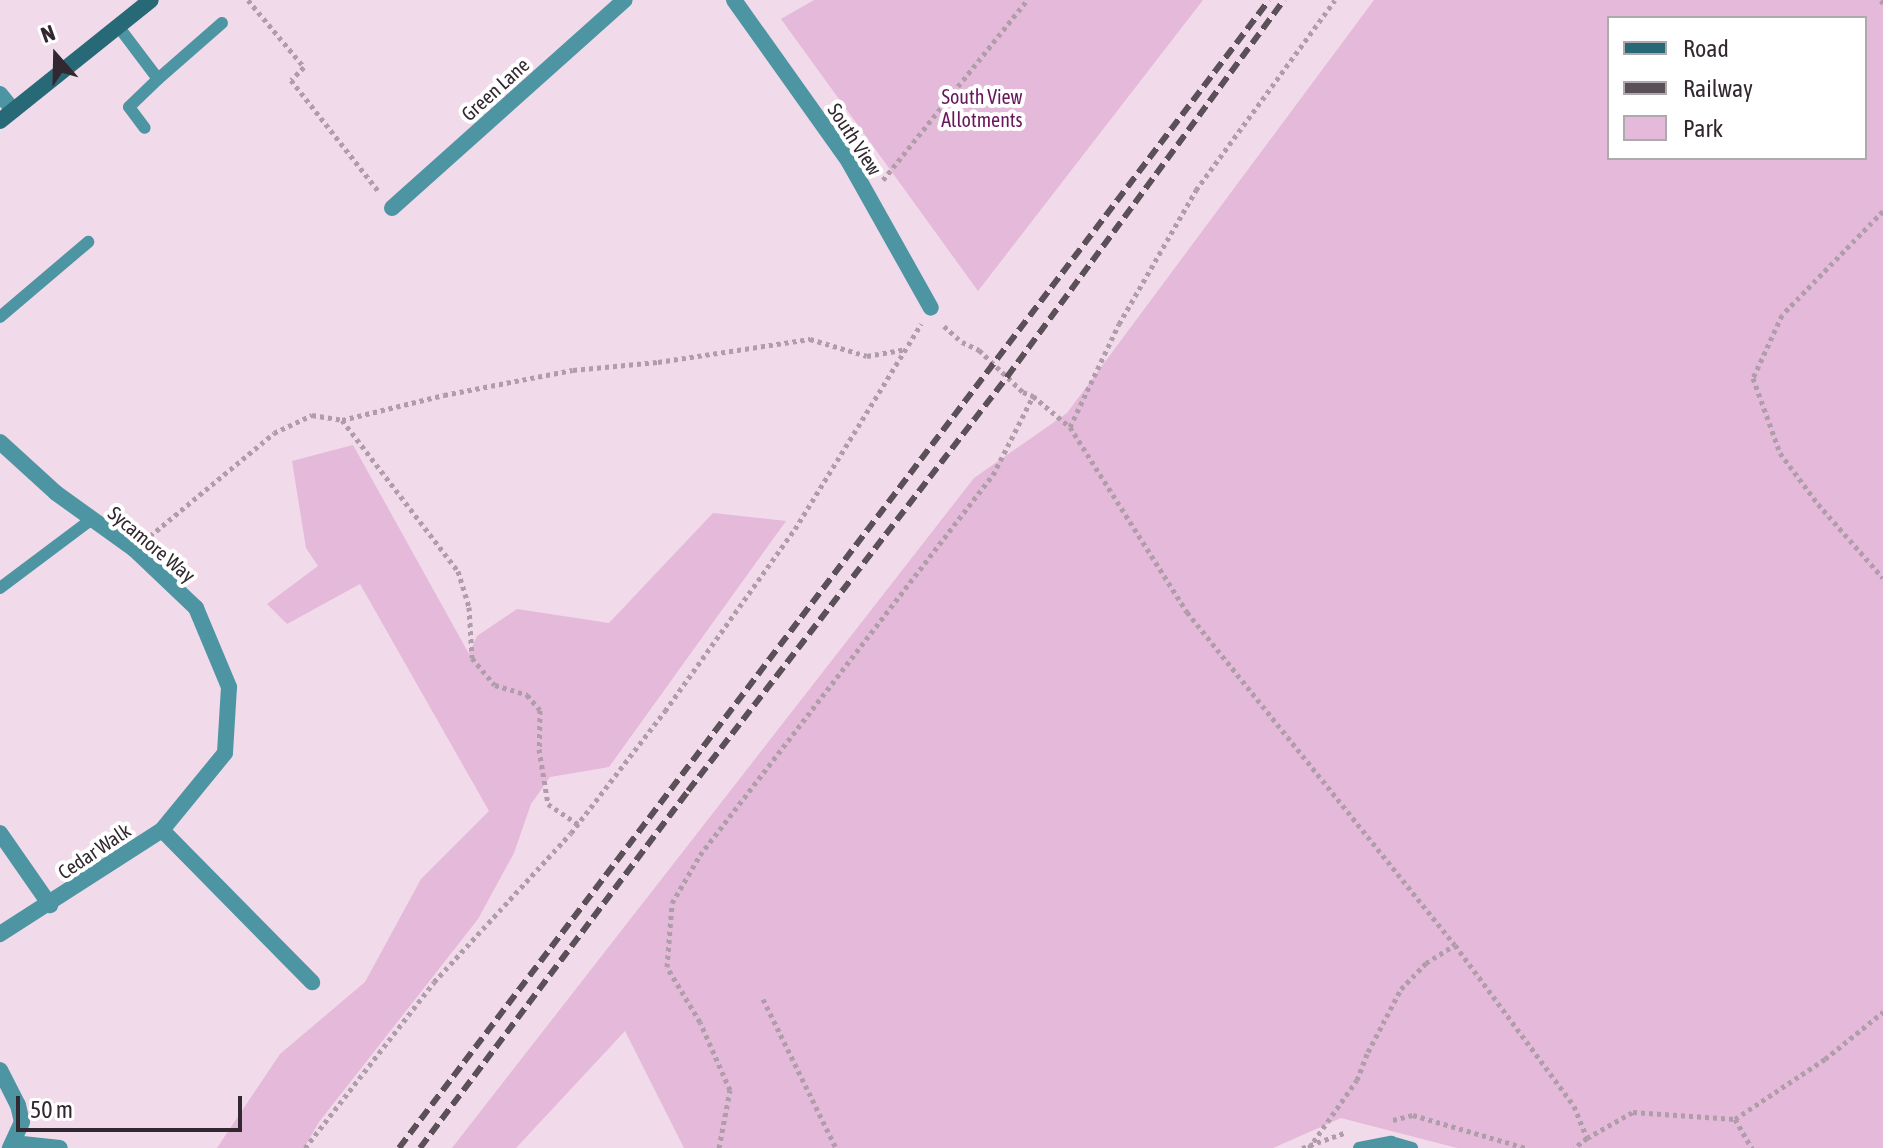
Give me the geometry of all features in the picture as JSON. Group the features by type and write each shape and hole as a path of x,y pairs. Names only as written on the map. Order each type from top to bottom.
{"main road":[{"path":"0,121 151,0"}],"street":[{"name":"Green Lane","path":"392,208 625,0"},
{"name":"South View","path":"734,0 849,162 931,308"},
{"path":"0,94 13,110"},
{"name":"Sycamore Way","path":"0,442 56,493 134,549 196,608 229,687 225,753 162,830"},
{"path":"162,830 312,982"},
{"name":"Cedar Walk","path":"0,934 50,905 162,830"},
{"name":"Cedar Walk","path":"0,833 50,905"},
{"path":"0,1070 18,1105 22,1122 12,1146 60,1148"}],"lane":[{"path":"145,128 129,107 222,23"},
{"path":"118,26 158,79"},
{"path":"0,317 88,242"},
{"path":"0,588 92,519"},
{"path":"1359,1148 1391,1142 1412,1148"}],"path":[{"path":"248,0 304,67 291,80 392,208"},
{"path":"869,197 1027,0"},
{"path":"1070,427 1119,324 1196,190 1335,0"},
{"path":"1883,211 1782,315 1753,378 1780,453 1818,504 1883,578"},
{"path":"305,1148 434,982 578,824 744,605 931,308 942,324 962,342 979,350 1023,392 1033,396 1070,427 1187,612 1455,945 1574,1106 1587,1138"},
{"path":"134,549 274,433 312,415 342,420 444,395 573,370 658,362 810,339 867,356 905,349"},
{"path":"719,1148 730,1090 700,1022 667,967 672,903 700,855 993,475 1033,396"},
{"path":"342,420 458,571 469,607 472,658 495,685 527,695 540,710 539,749 548,804 578,824"},
{"path":"1309,1148 1357,1080 1401,989 1426,963 1455,945"},
{"path":"763,999 836,1148"},
{"path":"1574,1148 1633,1112 1735,1119 1825,1059 1883,1012"},
{"path":"1735,1119 1752,1148"}],"green space":[{"name":"South View Allotments","path":"814,0 1203,0 978,291 781,19"},
{"path":"1374,0 1883,0 1883,1148 1457,1148 1341,1118 1273,1148 684,1148 625,1031 516,1148 452,1148 974,478 1067,413"},
{"path":"353,445 469,654 477,636 517,609 609,623 713,513 786,521 609,767 550,777 531,804 514,853 478,919 319,1122 304,1148 217,1148 280,1054 365,982 421,879 489,811 360,584 287,624 267,604 318,566 306,548 292,461"}],"railway":[{"path":"399,1148 1269,0"},
{"path":"420,1148 688,791 1007,377 1284,0"}]}
